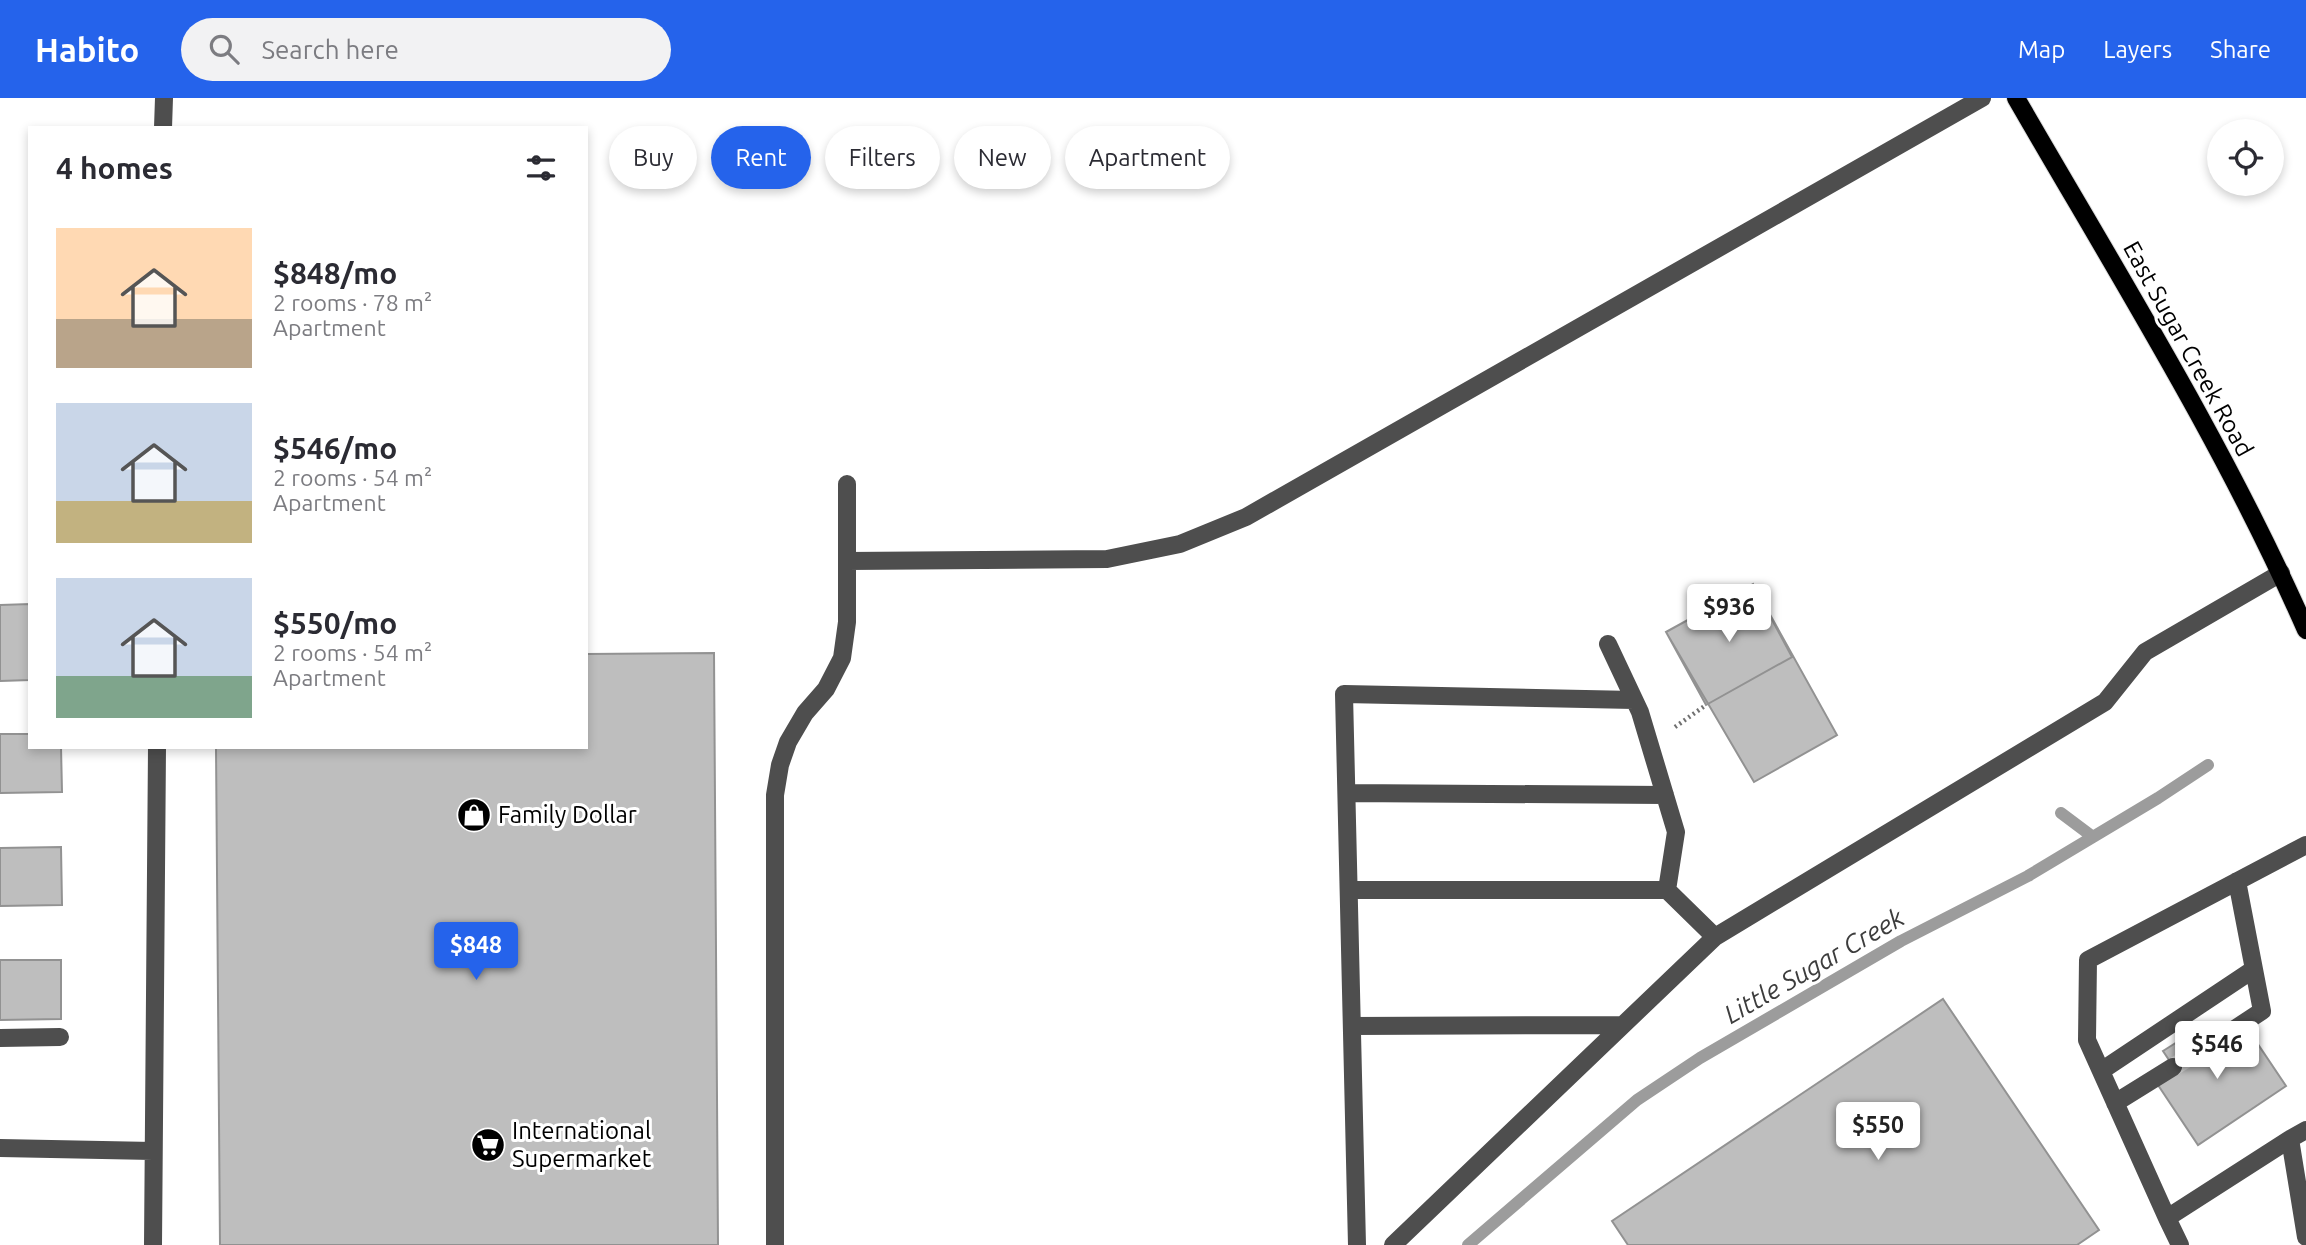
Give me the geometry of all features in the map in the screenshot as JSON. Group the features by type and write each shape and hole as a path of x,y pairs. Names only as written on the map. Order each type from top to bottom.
{"main road":[{"name":"East Sugar Creek Road","path":"2016,98 2196,409 2281,573 2306,630"}],"lane":[{"path":"163,126 164,98"},
{"path":"847,561 1107,559 1180,544 1245,517 1982,98"},
{"path":"775,1245 775,795 780,765 788,742 805,713 826,689 842,658 847,622 847,484"},
{"path":"1393,1245 1715,937 2105,702 2145,652 2281,573"},
{"path":"1608,644 1640,712 1676,832 1667,890"},
{"path":"1357,1245 1344,694 1634,700"},
{"path":"153,1245 157,749"},
{"path":"1347,793 1665,795"},
{"path":"2180,1245 2087,1040 2088,960 2306,845"},
{"path":"2215,1042 2262,1011 2237,881"},
{"path":"1349,890 1667,890 1715,937"},
{"path":"2101,1070 2254,969"},
{"path":"1352,1026 1622,1025"},
{"path":"0,1038 60,1037"},
{"path":"2115,1103 2174,1067"},
{"path":"2167,1218 2306,1130"},
{"path":"2290,1139 2306,1237"},
{"path":"0,1148 153,1151"}],"building":[{"path":"1753,584 1837,735 1754,782 1666,632"},
{"path":"1753,584 1792,657 1706,705 1666,632"},
{"path":"28,604 28,680 0,681 0,605"},
{"path":"714,653 718,1245 220,1245 216,749 588,749 588,654"},
{"path":"0,734 28,734 28,749 61,749 62,792 0,793"},
{"path":"61,847 62,905 0,906 0,848"},
{"path":"0,960 61,960 61,1019 0,1020"},
{"path":"1943,999 2099,1230 2077,1245 1628,1245 1612,1221"},
{"path":"2204,1025 2219,1047 2247,1028 2286,1086 2198,1145 2158,1085 2177,1072 2163,1051"}],"waterway":[{"name":"Little Sugar Creek","path":"1468,1245 1637,1100 1700,1058 1901,941 2028,876 2208,765"},
{"path":"2061,813 2093,837"}],"tunnel":[{"path":"2173,1067 2215,1042"}],"place":[{"name":"Family Dollar","path":"474,815"},
{"name":"International Supermarket","path":"488,1145"}]}
